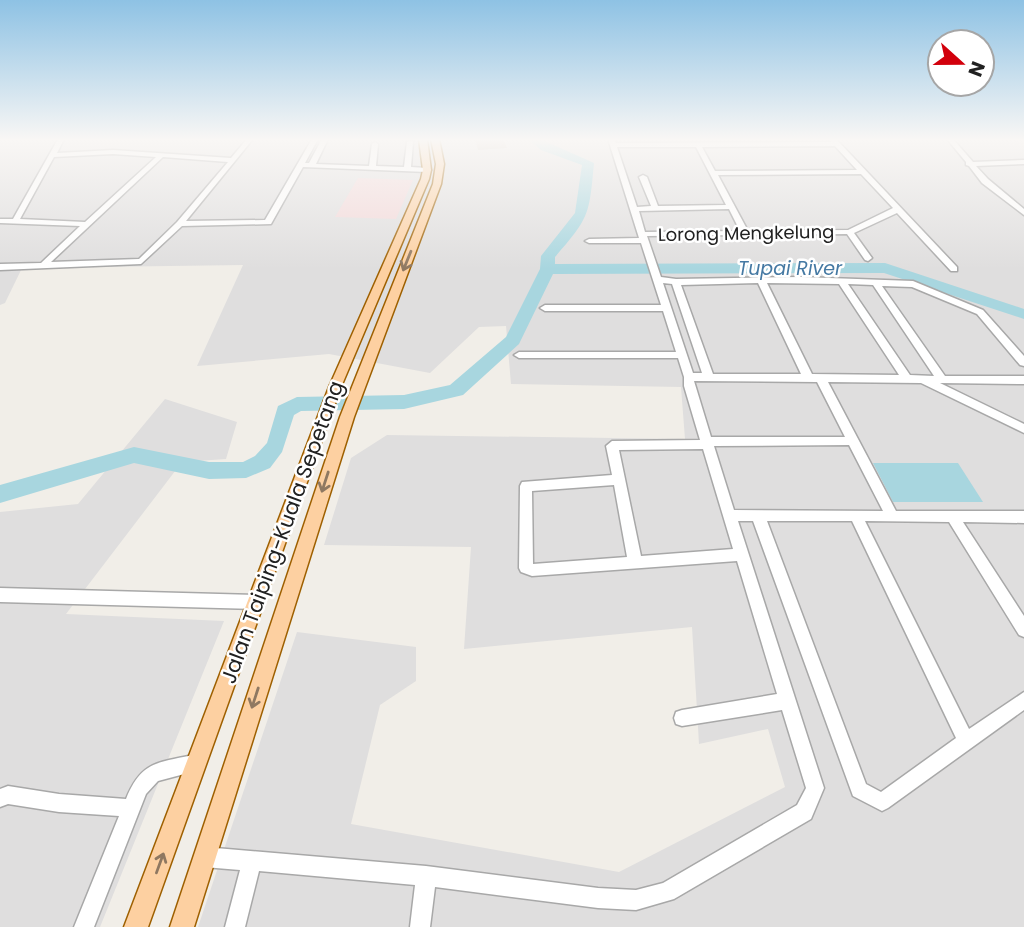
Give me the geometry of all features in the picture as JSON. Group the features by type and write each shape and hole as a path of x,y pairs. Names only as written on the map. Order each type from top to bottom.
{"main road":[{"name":"Jalan Taiping-Kuala Sepetang","path":"136,927 335,387 423,182"},
{"name":"Jalan Taiping-Kuala Sepetang","path":"182,927 347,417 437,182"}],"street":[{"path":"16,220 37,182"},
{"path":"42,266 132,182"},
{"path":"0,267 137,262 149,256 215,182"},
{"path":"180,224 268,222 290,182"},
{"path":"204,857 426,876 598,898 636,900 667,892 804,812 815,788 625,182"},
{"path":"645,182 655,208"},
{"path":"718,182 744,233"},
{"path":"873,182 954,269"},
{"path":"989,182 1022,210"},
{"path":"634,209 731,208"},
{"path":"868,258 849,232 898,209"},
{"path":"0,221 87,224"},
{"name":"Lorong Mengkelung","path":"589,241 744,233 849,232"},
{"path":"654,273 676,282 801,280 913,284 980,312 1024,363"},
{"path":"761,281 853,441 892,516"},
{"path":"676,282 709,377"},
{"path":"842,282 906,378"},
{"path":"876,283 942,379"},
{"path":"545,308 665,308"},
{"path":"519,355 680,355"},
{"path":"688,377 1024,380"},
{"path":"922,378 1024,429"},
{"path":"635,561 612,446 853,441"},
{"path":"618,480 526,486 526,568 742,555"},
{"path":"729,515 1024,517"},
{"path":"758,515 859,790 882,802 1024,700"},
{"path":"856,516 966,741"},
{"path":"953,517 1024,630"},
{"path":"0,595 256,602"},
{"path":"682,718 788,701"},
{"path":"84,927 139,788 153,773 197,763"},
{"path":"0,798 8,795 59,803 130,808"},
{"path":"235,927 252,860"},
{"path":"420,927 426,876"}],"shaded area":[{"path":"0,182 1024,182 1024,927 198,927 297,632 416,647 416,681 380,705 351,824 619,872 785,787 768,729 699,744 692,627 464,649 471,547 324,545 351,458 387,435 685,439 681,387 511,384 506,326 479,327 430,373 329,354 197,366 243,265 22,268 5,303 0,305"},
{"path":"355,182 412,182 396,219 335,217"},
{"path":"165,399 237,422 226,459 182,462 66,614 224,621 100,927 0,927 0,512 78,504"}],"water":[{"path":"873,463 958,463 983,502 893,502"}],"waterway":[{"path":"548,269 548,256 574,227 582,213 586,182"},
{"name":"Tupai River","path":"548,269 885,268 1024,314"},
{"path":"0,494 134,455 209,471 246,470 262,462 275,447 285,411 297,404 404,402 456,390 513,340 548,269"}]}
